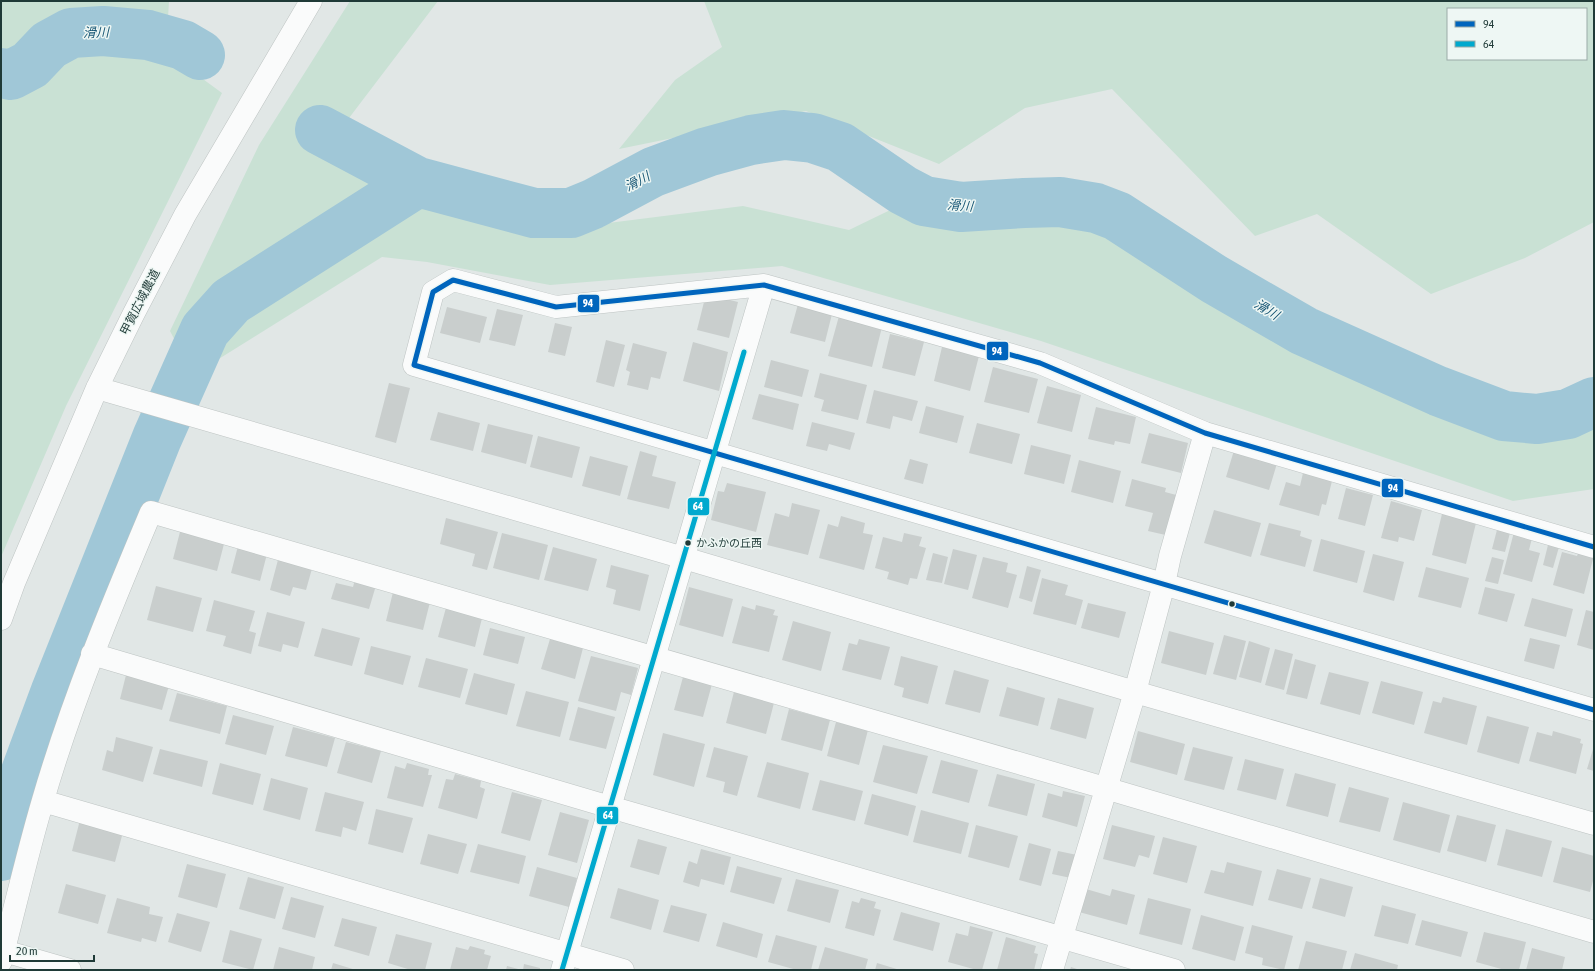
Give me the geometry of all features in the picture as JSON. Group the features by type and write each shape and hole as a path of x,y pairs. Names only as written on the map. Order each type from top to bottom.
{"street":[{"name":"甲賀広域農道","path":"1,619 14,583 97,388 185,215 311,1"},
{"path":"1594,547 1205,433 1040,363 764,285 556,307 453,280 433,292 414,365 1594,710"},
{"path":"565,962 764,285"},
{"path":"97,388 684,558 1134,692 1594,824"},
{"path":"1052,970 1134,692 1164,584 1170,556 1205,433"},
{"path":"70,970 2,956 43,801 92,654 151,512 1105,788 1594,932"},
{"path":"92,654 610,807 1174,970"},
{"path":"43,801 565,962 623,970"}],"green space":[{"path":"1,1 169,1 166,52 222,93 66,406 1,557"},
{"path":"350,1 438,1 330,143 436,201 545,231 743,206 849,230 915,198 1088,199 1253,309 1464,410 1594,403 1594,489 1513,501 1041,341 782,266 550,285 427,262 382,257 193,375 170,331 259,145"},
{"path":"704,1 1594,1 1594,222 1525,258 1431,294 1317,214 1255,236 1112,89 1025,108 939,164 806,111 619,149 675,80 722,47"}],"building":[{"path":"706,294 738,302 729,338 697,330"},
{"path":"800,297 834,306 825,342 790,333"},
{"path":"447,307 487,317 480,343 440,333"},
{"path":"497,309 523,315 515,346 489,340"},
{"path":"839,316 882,327 872,367 828,356"},
{"path":"555,323 572,327 565,356 548,352"},
{"path":"890,334 924,342 915,376 882,368"},
{"path":"606,340 625,345 614,387 596,382"},
{"path":"693,342 728,352 719,391 683,381"},
{"path":"633,343 667,352 660,379 651,377 648,390 627,385 630,372 626,370"},
{"path":"942,347 979,356 970,391 934,381"},
{"path":"771,360 809,370 802,397 764,387"},
{"path":"993,367 1038,379 1029,413 984,402"},
{"path":"820,373 867,385 858,420 821,411 824,400 814,397"},
{"path":"389,383 410,388 396,443 375,437"},
{"path":"1047,386 1081,395 1072,432 1037,423"},
{"path":"874,390 918,401 912,421 893,416 890,429 866,423"},
{"path":"759,394 799,404 793,430 752,419"},
{"path":"926,406 964,416 957,443 919,433"},
{"path":"1096,407 1136,417 1130,444 1115,441 1114,445 1088,439"},
{"path":"438,412 480,423 473,451 430,440"},
{"path":"812,422 855,433 850,450 829,444 827,451 806,446"},
{"path":"977,423 1020,434 1012,464 969,453"},
{"path":"488,424 533,435 526,464 481,452"},
{"path":"1149,433 1188,443 1181,473 1141,463"},
{"path":"538,436 580,447 572,478 530,467"},
{"path":"1031,445 1071,455 1064,484 1024,474"},
{"path":"1235,447 1278,460 1269,490 1226,477"},
{"path":"640,451 657,456 652,476 676,482 669,509 627,499"},
{"path":"590,456 628,466 620,496 582,486"},
{"path":"910,459 928,464 923,484 904,479"},
{"path":"1079,460 1121,471 1113,503 1071,492"},
{"path":"1303,473 1332,481 1326,505 1322,504 1319,516 1279,505 1286,482 1300,486"},
{"path":"1132,479 1166,488 1165,492 1180,496 1170,536 1148,531 1153,513 1125,506"},
{"path":"727,483 766,492 756,532 711,520 718,491 724,492"},
{"path":"1346,488 1373,495 1365,526 1338,519"},
{"path":"1391,501 1422,510 1414,541 1399,537 1398,542 1381,538"},
{"path":"792,503 820,510 808,555 767,545 775,513 789,517"},
{"path":"1214,510 1261,523 1251,557 1204,543"},
{"path":"1442,514 1476,523 1466,564 1432,555"},
{"path":"841,516 865,523 863,533 873,535 864,570 819,558 828,524 838,527"},
{"path":"446,518 498,532 487,570 472,566 475,554 440,544"},
{"path":"1269,523 1301,531 1300,536 1312,540 1305,567 1260,555"},
{"path":"1498,526 1511,529 1505,552 1492,549"},
{"path":"181,528 225,540 217,571 173,559"},
{"path":"1514,532 1532,538 1529,550 1540,553 1532,582 1503,574"},
{"path":"502,533 548,545 539,580 493,568"},
{"path":"904,533 922,537 919,546 926,548 917,579 910,578 908,585 887,579 889,572 875,568 883,537 902,542"},
{"path":"1550,537 1559,547 1553,568 1543,565"},
{"path":"1321,539 1365,551 1357,583 1313,571"},
{"path":"238,546 267,554 260,581 231,573"},
{"path":"553,547 597,559 588,591 544,580"},
{"path":"953,549 977,555 968,590 944,584"},
{"path":"1579,551 1594,555 1584,594 1553,585 1562,552 1577,556"},
{"path":"933,553 948,557 942,583 926,580"},
{"path":"1373,554 1404,562 1394,601 1363,592"},
{"path":"279,556 313,565 306,590 293,587 290,596 270,590"},
{"path":"983,557 1008,563 1006,572 1017,575 1008,608 972,598"},
{"path":"1492,557 1504,560 1498,584 1485,581"},
{"path":"611,565 649,575 640,611 613,604 616,590 606,587"},
{"path":"1027,566 1041,570 1032,602 1019,598"},
{"path":"1426,567 1469,578 1461,608 1418,597"},
{"path":"356,576 377,582 369,609 331,599 336,583 353,587"},
{"path":"1042,578 1068,585 1065,595 1083,600 1076,625 1033,614"},
{"path":"156,586 202,598 193,632 147,620"},
{"path":"689,587 733,599 723,637 679,625"},
{"path":"1485,587 1515,594 1507,622 1478,614"},
{"path":"394,588 431,598 423,630 386,621"},
{"path":"1532,598 1573,609 1566,637 1524,626"},
{"path":"214,600 255,611 249,631 256,633 251,654 223,646 226,636 206,631"},
{"path":"1088,603 1126,612 1119,638 1081,628"},
{"path":"447,604 483,614 475,647 438,637"},
{"path":"756,605 775,610 773,615 778,616 769,652 732,643 742,606 755,610"},
{"path":"1586,610 1594,612 1594,650 1577,645"},
{"path":"267,612 305,622 298,648 283,644 281,652 258,646"},
{"path":"793,621 831,632 821,671 782,660"},
{"path":"322,628 360,638 352,666 314,656"},
{"path":"490,628 525,637 518,664 483,655"},
{"path":"1169,631 1214,643 1206,675 1161,663"},
{"path":"1224,635 1246,641 1236,680 1213,674"},
{"path":"1530,638 1560,645 1554,669 1524,661"},
{"path":"550,639 583,648 575,679 541,669"},
{"path":"859,639 890,647 881,680 842,670 849,643 857,645"},
{"path":"1249,641 1270,648 1261,683 1239,677"},
{"path":"371,646 411,656 403,685 364,674"},
{"path":"1275,649 1293,654 1284,690 1265,685"},
{"path":"591,656 638,668 631,695 621,692 616,711 578,701"},
{"path":"901,656 938,666 928,704 902,697 904,688 894,685"},
{"path":"426,658 468,669 460,698 418,687"},
{"path":"1295,659 1316,665 1307,699 1286,694"},
{"path":"954,670 989,680 980,713 945,704"},
{"path":"127,671 170,682 162,710 120,699"},
{"path":"1329,672 1369,682 1360,715 1320,704"},
{"path":"474,673 515,684 507,715 465,704"},
{"path":"683,677 712,684 703,717 674,710"},
{"path":"1381,681 1423,692 1414,725 1372,713"},
{"path":"1007,687 1045,698 1038,726 999,716"},
{"path":"735,688 775,699 766,734 726,723"},
{"path":"526,691 569,702 560,737 516,726"},
{"path":"177,693 227,706 220,734 169,721"},
{"path":"1443,697 1477,706 1467,745 1424,733 1433,701 1441,703"},
{"path":"1058,698 1094,708 1086,739 1050,729"},
{"path":"578,707 615,717 606,749 569,740"},
{"path":"789,709 830,720 822,751 781,740"},
{"path":"233,715 274,726 266,755 225,744"},
{"path":"1487,716 1529,727 1519,764 1477,752"},
{"path":"836,722 868,730 859,765 827,756"},
{"path":"293,727 335,738 327,767 285,756"},
{"path":"1138,731 1185,744 1177,775 1130,762"},
{"path":"1553,731 1581,739 1580,743 1583,744 1576,774 1529,761 1537,732 1552,736"},
{"path":"663,733 705,744 694,787 653,775"},
{"path":"116,737 153,747 143,782 102,770 107,750 113,752"},
{"path":"346,742 381,751 372,783 337,773"},
{"path":"883,745 928,756 917,794 873,782"},
{"path":"1594,746 1594,771 1587,769"},
{"path":"714,747 748,756 737,796 723,792 725,782 706,777"},
{"path":"1193,747 1233,757 1224,790 1184,780"},
{"path":"160,749 208,761 202,787 153,774"},
{"path":"1245,759 1284,769 1276,800 1237,790"},
{"path":"941,760 978,770 969,803 932,793"},
{"path":"767,762 809,773 800,809 757,797"},
{"path":"220,763 261,774 253,805 212,794"},
{"path":"407,763 429,769 428,775 432,775 423,807 387,798 395,766 405,769"},
{"path":"1295,773 1336,784 1328,817 1286,806"},
{"path":"455,774 481,781 480,787 485,789 477,819 438,808 446,779 453,780"},
{"path":"997,774 1035,784 1027,816 988,806"},
{"path":"271,778 308,788 300,820 263,810"},
{"path":"820,780 863,791 855,821 812,810"},
{"path":"1349,787 1389,798 1380,832 1339,822"},
{"path":"1063,791 1085,796 1077,827 1042,817 1048,793 1062,797"},
{"path":"325,792 364,802 356,831 343,827 341,837 315,831"},
{"path":"512,792 542,800 530,841 501,833"},
{"path":"872,794 916,806 908,836 864,824"},
{"path":"1403,802 1450,815 1440,853 1393,840"},
{"path":"376,809 413,818 403,853 368,844"},
{"path":"921,810 969,823 961,854 913,842"},
{"path":"560,812 589,820 577,863 548,855"},
{"path":"1457,815 1496,825 1486,862 1447,851"},
{"path":"80,820 123,832 115,862 72,851"},
{"path":"976,825 1018,836 1009,868 968,857"},
{"path":"1112,825 1155,836 1149,858 1139,855 1135,867 1103,859"},
{"path":"1506,829 1552,841 1542,877 1497,865"},
{"path":"428,834 467,844 458,874 420,864"},
{"path":"1163,837 1197,846 1187,883 1153,874"},
{"path":"638,839 667,847 659,875 630,867"},
{"path":"1029,843 1051,849 1041,886 1019,880"},
{"path":"478,844 526,856 519,884 470,872"},
{"path":"1562,847 1594,856 1594,877 1590,892 1553,882"},
{"path":"701,849 731,857 724,885 701,879 699,887 683,882 689,861 697,864"},
{"path":"1058,851 1077,855 1071,878 1052,874"},
{"path":"1227,862 1262,871 1253,906 1204,893 1211,870 1224,873"},
{"path":"187,864 226,874 217,908 178,897"},
{"path":"737,866 782,878 774,904 730,892"},
{"path":"537,867 577,878 569,907 529,896"},
{"path":"1277,869 1311,878 1302,909 1268,900"},
{"path":"248,877 284,887 275,919 239,909"},
{"path":"1320,878 1353,887 1345,917 1312,908"},
{"path":"796,879 839,890 830,923 787,911"},
{"path":"66,884 106,895 98,924 58,913"},
{"path":"618,888 659,900 651,930 610,918"},
{"path":"1086,889 1110,896 1112,889 1135,895 1127,925 1079,912"},
{"path":"291,897 324,906 315,938 282,929"},
{"path":"117,898 150,907 149,914 163,917 156,942 142,938 141,942 107,933"},
{"path":"861,898 876,902 874,908 881,910 874,936 845,928 852,901 859,903"},
{"path":"1148,898 1191,909 1182,945 1139,934"},
{"path":"671,905 707,914 699,942 663,932"},
{"path":"1382,905 1416,914 1408,944 1374,936"},
{"path":"901,912 940,923 933,951 893,940"},
{"path":"177,913 210,922 201,952 168,942"},
{"path":"1201,915 1244,927 1235,961 1192,949"},
{"path":"342,918 377,927 369,956 334,946"},
{"path":"1422,920 1468,932 1461,957 1415,945"},
{"path":"723,922 763,934 757,958 716,946"},
{"path":"1252,925 1293,936 1284,970 1262,965 1263,958 1245,953"},
{"path":"970,926 993,932 982,970 948,962 956,933 968,936"},
{"path":"230,930 262,939 253,970 222,962"},
{"path":"1484,932 1526,942 1519,970 1505,970 1476,962"},
{"path":"396,934 432,943 425,970 411,970 388,963"},
{"path":"776,935 817,946 811,970 797,970 768,962"},
{"path":"1006,937 1036,946 1034,953 1038,954 1034,970 997,970"},
{"path":"1306,941 1347,951 1342,970 1298,970"},
{"path":"470,946 485,950 484,954 491,956 487,970 450,970 456,947 468,950"},
{"path":"279,947 315,957 312,970 273,970"},
{"path":"825,947 868,959 865,970 818,970"},
{"path":"1532,948 1565,957 1562,970 1526,970"},
{"path":"1355,953 1398,965 1397,970 1350,970"},
{"path":"333,963 356,970 331,970"},
{"path":"877,963 900,970 875,970"},
{"path":"524,964 540,968 540,970 523,970"},
{"path":"507,966 522,970 506,970"},
{"path":"1071,967 1080,970 1070,970"}],"waterway":[{"name":"滑川","path":"1,73 11,75 30,65 49,45 71,33 103,31 148,35 183,45 200,55"},
{"name":"滑川","path":"320,130 418,182 534,213 571,213 593,204 653,172 707,152 751,140 784,135 813,138 840,147 903,190 924,201 961,207 1060,202 1096,208 1117,216 1214,279 1304,331 1438,391 1504,416 1537,419 1568,414 1594,402"},
{"path":"1,856 20,788 56,691 157,438 205,330 231,301 418,182"}],"transit line":[{"name":"94","path":"1594,547 1205,433 1040,363 764,285 556,307 453,280 433,292 414,365 1594,710"},
{"name":"64","path":"562,970 744,352"}],"place":[{"name":"かふかの丘西","path":"688,543"}]}
